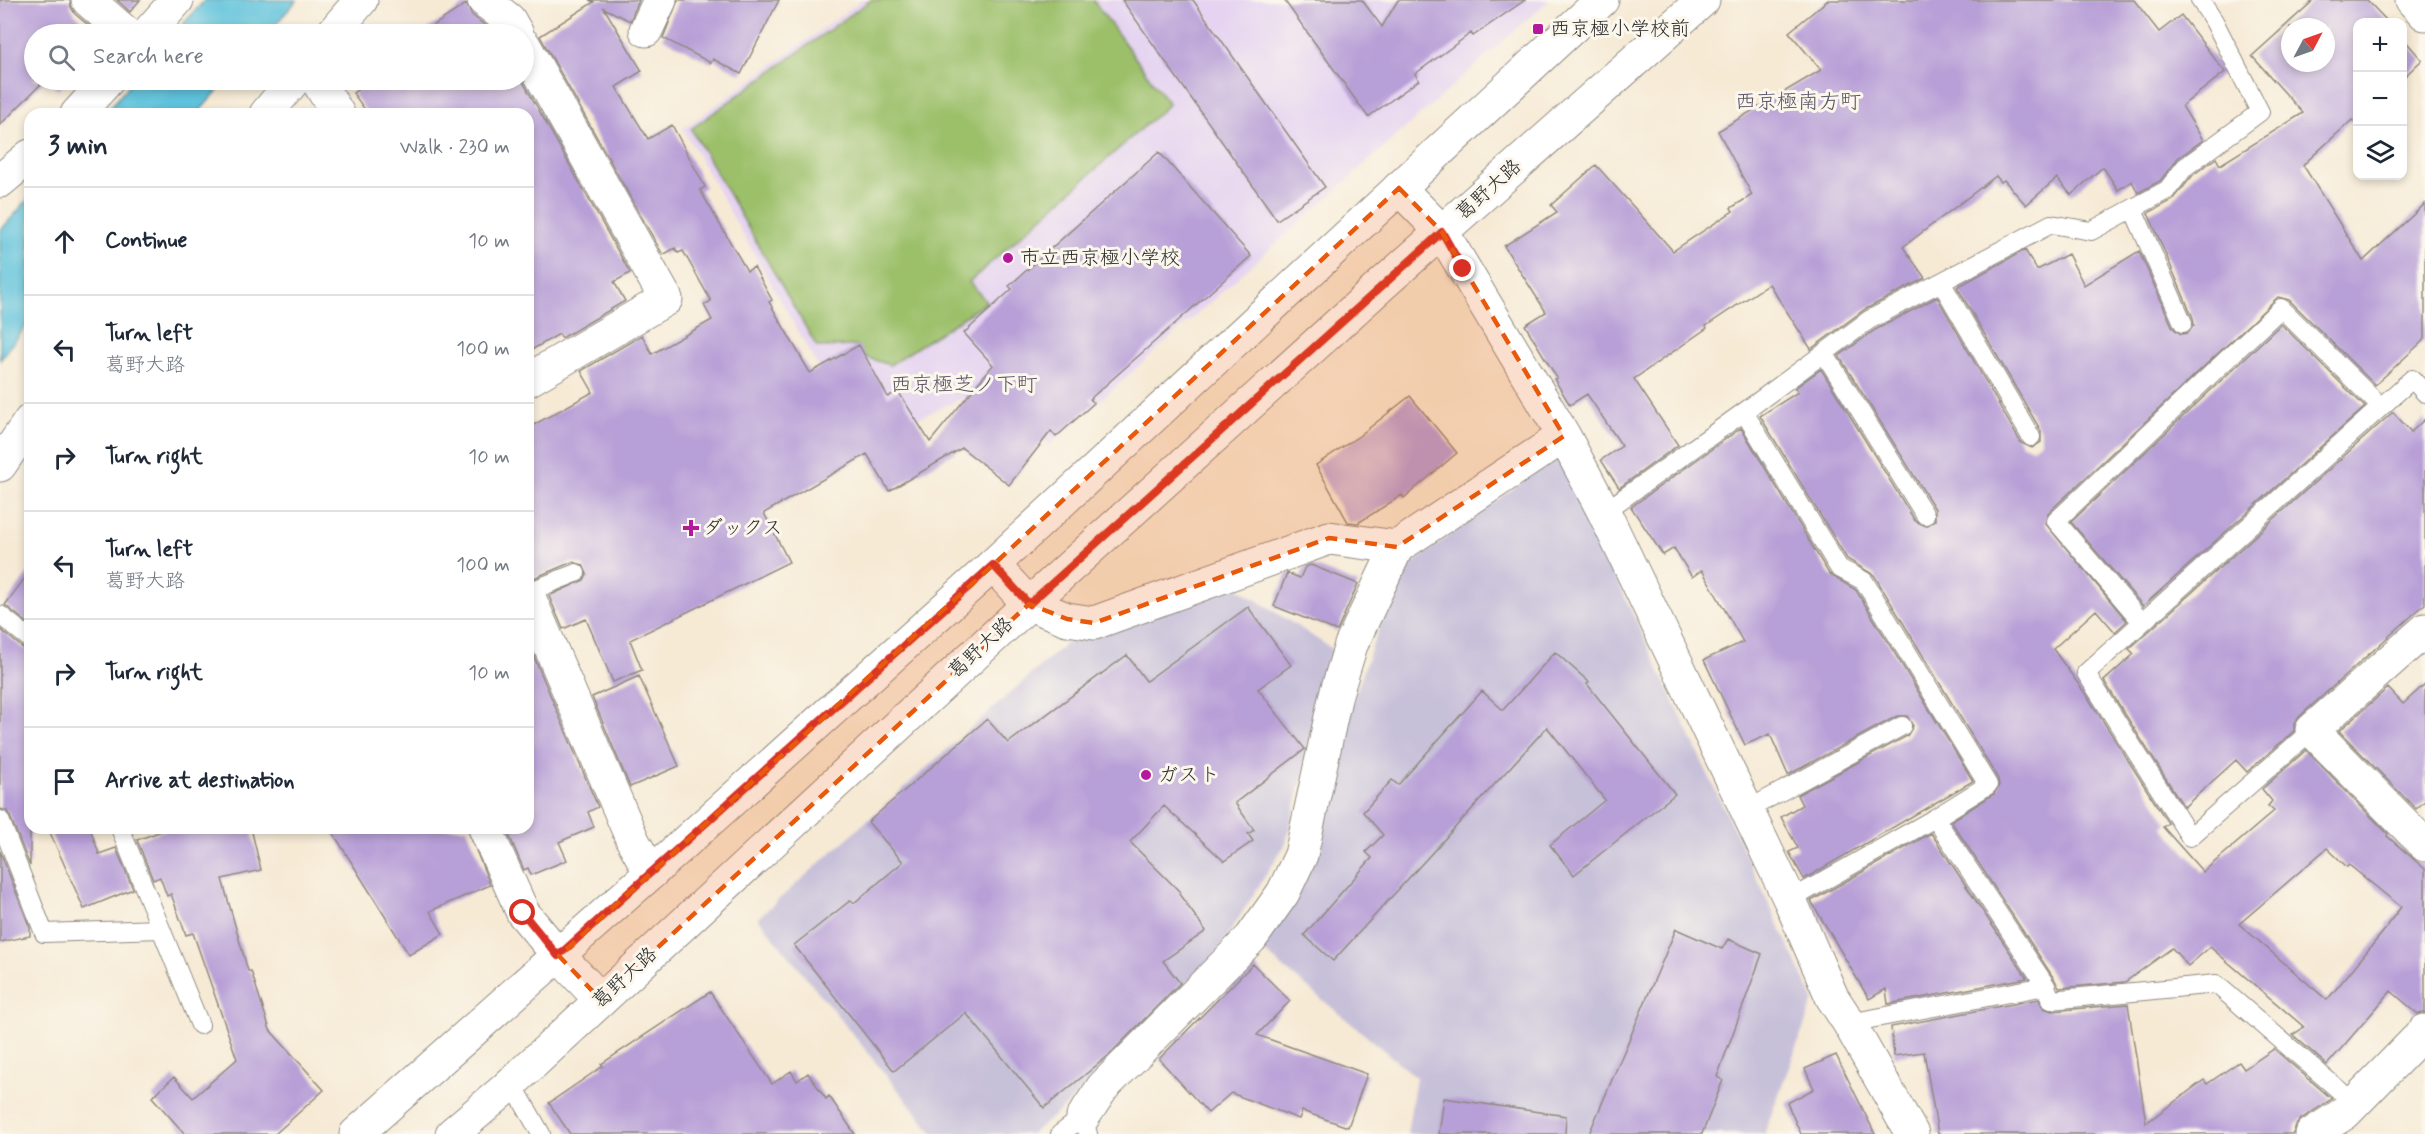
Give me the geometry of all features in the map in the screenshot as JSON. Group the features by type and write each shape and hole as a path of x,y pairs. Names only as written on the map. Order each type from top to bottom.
{"street":[{"path":"88,0 116,24"},
{"path":"156,24 177,0"},
{"path":"341,24 361,0"},
{"path":"484,0 511,24"},
{"path":"646,30 660,0"},
{"path":"356,1134 651,873 993,565 1602,0"},
{"name":"葛野大路","path":"453,1134 512,1083 1029,604 1703,0"},
{"path":"2412,0 2425,14"},
{"path":"534,63 666,298 534,376"},
{"path":"82,108 99,90"},
{"path":"271,108 286,90"},
{"path":"323,90 334,108"},
{"path":"0,181 24,161"},
{"path":"1398,188 1442,232 1564,436 1604,512 1790,900 1832,997 1912,1134"},
{"path":"0,465 24,430"},
{"path":"1077,1128 1103,1088 1251,938 1283,893 1301,855 1336,694 1352,645 1397,547 1564,436"},
{"path":"993,565 1029,604 1067,619 1094,623 1329,538 1397,547"},
{"path":"534,608 633,841 651,873"},
{"path":"2425,630 2312,730 2425,845"},
{"path":"488,834 523,913 558,956 601,1000"},
{"path":"2312,1134 2345,1113 2425,1031"}],"lane":[{"path":"1604,512 1869,320 2051,224 2091,231 2133,209 2167,190 2185,167 2260,112 2214,21 2200,0"},
{"path":"2133,209 2183,323"},
{"path":"1941,282 2031,438"},
{"path":"2142,622 2056,521 2281,308 2380,407"},
{"path":"1824,353 1925,515"},
{"path":"2312,730 2190,837 2086,673 2412,379 2425,393"},
{"path":"1744,412 1839,568 1864,581 1988,785 1935,818 1790,900"},
{"path":"534,591 576,573"},
{"path":"0,615 24,634"},
{"path":"1747,810 1902,726"},
{"path":"1935,818 2046,987 2051,1000 2216,984 2354,1103"},
{"path":"0,819 44,933 160,929"},
{"path":"122,834 200,1025"},
{"path":"1849,1023 2046,987"},
{"path":"512,1083 541,1134"}],"highlighted area":[{"path":"1399,188 1442,232 1564,436 1397,547 1329,538 1094,623 1067,619 1029,604 601,1000 559,956 993,565"}],"shaded area":[{"name":"市立西京極小学校","path":"862,0 1549,0 1050,445 998,386 965,397 862,443 683,129"},
{"path":"1558,455 1814,1000 1764,1134 1407,1134 1416,1077 1262,950 1399,573"},
{"path":"1235,586 1334,650 1286,843 1214,957 1065,1107 1031,1134 934,1134 758,918 1065,644"}],"green space":[{"path":"871,0 1093,0 1169,104 969,282 987,302 890,365 865,357 858,346 817,347 691,129"}],"water":[{"path":"205,0 297,0 276,24 183,24"},
{"path":"125,90 218,90 202,108 109,108"},
{"path":"24,204 24,329 0,360 0,231"}],"building":[{"path":"0,0 70,0 75,14 87,24 24,24 24,90 35,90 0,125"},
{"path":"117,0 140,0 130,12"},
{"path":"589,0 639,0 630,21 604,8 642,71 616,87 648,139 672,125 705,187 700,190 747,271 754,267 772,300 769,302 810,373 859,345 888,397 898,391 930,442 993,365 964,333 1012,289 1009,286 1159,152 1251,256 1090,399 1094,403 1056,437 1051,431 1009,485 962,448 889,491 867,454 764,513 789,562 630,640 642,670 613,682 586,619 563,629 549,596 584,580 587,574 583,565 572,562 534,578 534,425 593,392 581,371 642,335 652,354 712,320 704,305 711,301 683,251 678,253 675,248 663,255 540,36 594,2"},
{"path":"678,0 779,0 741,74 713,59 711,63 663,38"},
{"path":"1122,0 1193,0 1325,187 1277,220"},
{"path":"1284,0 1362,0 1382,27 1398,0 1525,0 1473,36 1471,33 1415,74 1419,80 1368,117"},
{"path":"1828,0 2134,0 2159,32 2181,15 2225,72 2182,106 2203,140 2178,158 2160,181 2138,193 2132,181 2118,190 2103,167 2071,195 2057,178 2026,205 2004,180 2001,182 1996,176 1903,247 1925,278 1864,310 1811,349 1769,284 1706,326 1707,328 1634,379 1678,445 1619,488 1601,460 1622,446 1587,394 1570,405 1554,379 1557,378 1525,325 1546,312 1504,246 1557,212 1551,205 1596,165 1673,251 1733,211 1731,208 1752,195 1718,131 1821,70 1789,32"},
{"path":"2314,0 2367,0 2384,18 2353,18 2353,121 2303,165 2363,261 2425,204 2425,339 2375,385 2289,300 2278,297 2048,513 2045,523 2127,621 2115,632 2096,610 2053,649 2087,696 2168,823 2163,827 2203,872 2274,811 2268,806 2272,801 2262,789 2306,750 2388,834 2387,836 2425,869 2425,1013 2418,1014 2391,991 2327,1065 2293,1035 2304,1027 2210,947 2188,966 2172,948 2125,982 2059,988 1951,821 1994,794 1999,785 1998,779 1874,575 1847,559 1760,416 1798,392 1795,388 1821,369 1915,521 1926,526 1935,520 1935,509 1839,356 1875,330 1937,297 2021,443 2032,448 2041,442 2041,431 1957,287 2025,250 2037,270 2068,254 2084,285 2139,251 2173,328 2181,334 2188,333 2194,325 2193,318 2148,213 2173,200 2193,175 2216,158 2220,165 2303,113 2252,56 2281,30 2281,72 2335,72 2335,18 2294,18","holes":["2327,848 2347,867 2349,865 2401,907 2327,1000 2239,924"]},
{"path":"466,4 472,15 483,24 436,24"},
{"path":"2407,43 2422,60 2407,74"},
{"path":"357,90 528,90 630,273 614,282 625,301 562,338 559,334 534,349 534,108 364,108 353,93"},
{"path":"2281,324 2365,407 2143,606 2071,522"},
{"path":"1410,396 1457,453 1404,498 1402,495 1358,523 1348,522 1316,465 1359,436"},
{"path":"2393,412 2411,432 2425,419 2425,604 2300,716 2294,724 2294,731 2247,772 2236,760 2184,807 2104,681 2134,654 2129,649"},
{"path":"1741,428 1829,574 1856,590 1973,781 1804,879 1789,852 1798,848 1781,817 1802,805 1797,795 1907,736 1913,726 1907,716 1897,716 1788,775 1770,734 1745,745 1704,660 1743,642 1702,570 1692,577 1674,548 1663,555 1631,507"},
{"path":"1311,565 1358,584 1337,631 1274,606 1287,573 1300,578 1305,567"},
{"path":"24,579 24,620 5,605"},
{"path":"1248,607 1291,665 1258,689 1305,749 1235,803 1254,830 1248,834 1253,841 1224,861 1164,806 1130,842 1181,893 1179,894 1206,931 1163,961 1180,983 1108,1056 1044,1108 966,1013 894,1071 794,945 851,900 854,903 903,862 868,822 987,719 1008,743 1127,655 1146,681"},
{"path":"0,629 24,648 24,834 30,834 30,866 10,816 7,811 0,809"},
{"path":"1555,652 1589,682 1587,684 1675,794 1574,875 1550,845 1605,800 1547,727 1333,961 1304,935 1372,858 1366,852 1383,835 1363,812 1392,780 1398,785 1482,691 1503,710"},
{"path":"534,657 598,807 588,812 594,827 559,842 567,860 531,875 528,868 524,870 509,834 534,834"},
{"path":"639,676 679,766 630,787 592,697"},
{"path":"2425,684 2425,801 2416,809 2339,731 2388,688 2403,704"},
{"path":"1931,833 2027,978 1888,1004 1886,989 1869,999 1811,901"},
{"path":"51,834 92,834 99,854 116,848 133,889 84,909"},
{"path":"154,834 252,834 261,870 222,879 248,971 251,971 270,1030 324,1090 275,1134 185,1134 152,1097 174,1077 193,1098 237,1059 193,933 186,935 171,894 167,896 160,877 153,880 137,840"},
{"path":"334,834 469,834 490,885 430,911 443,934 409,955"},
{"path":"0,851 30,928 30,936 0,942"},
{"path":"1676,929 1722,949 1728,939 1762,954 1717,1077 1723,1080 1702,1134 1589,1134"},
{"path":"1253,964 1290,1001 1257,1035 1367,1074 1348,1127 1302,1111 1299,1119 1231,1093 1208,1113 1159,1059"},
{"path":"710,992 772,1084 791,1071 797,1081 808,1073 826,1099 829,1096 855,1134 570,1134 549,1103 603,1066 601,1064"},
{"path":"2039,999 2043,1008 2052,1011 2128,1004 2146,1123 2204,1080 2207,1084 2239,1062 2244,1069 2274,1049 2332,1099 2301,1119 2293,1134 1938,1134 1924,1052 1894,1056 1891,1027"},
{"path":"1836,1055 1875,1134 1801,1134 1787,1103 1814,1089 1805,1069"},
{"path":"1444,1098 1566,1116 1565,1134 1439,1134"}],"place":[{"name":"西京極小学校前","path":"1538,29"},
{"name":"市立西京極小学校","path":"1008,258"},
{"name":"ダックス","path":"691,528"},
{"name":"ガスト","path":"1146,775"}],"district":[{"name":"西京極南方町","path":"1798,102"},
{"name":"西京極芝ノ下町","path":"964,385"}],"route":[{"path":"523,913 558,956 993,565 1029,604 1442,232 1463,269"}]}
